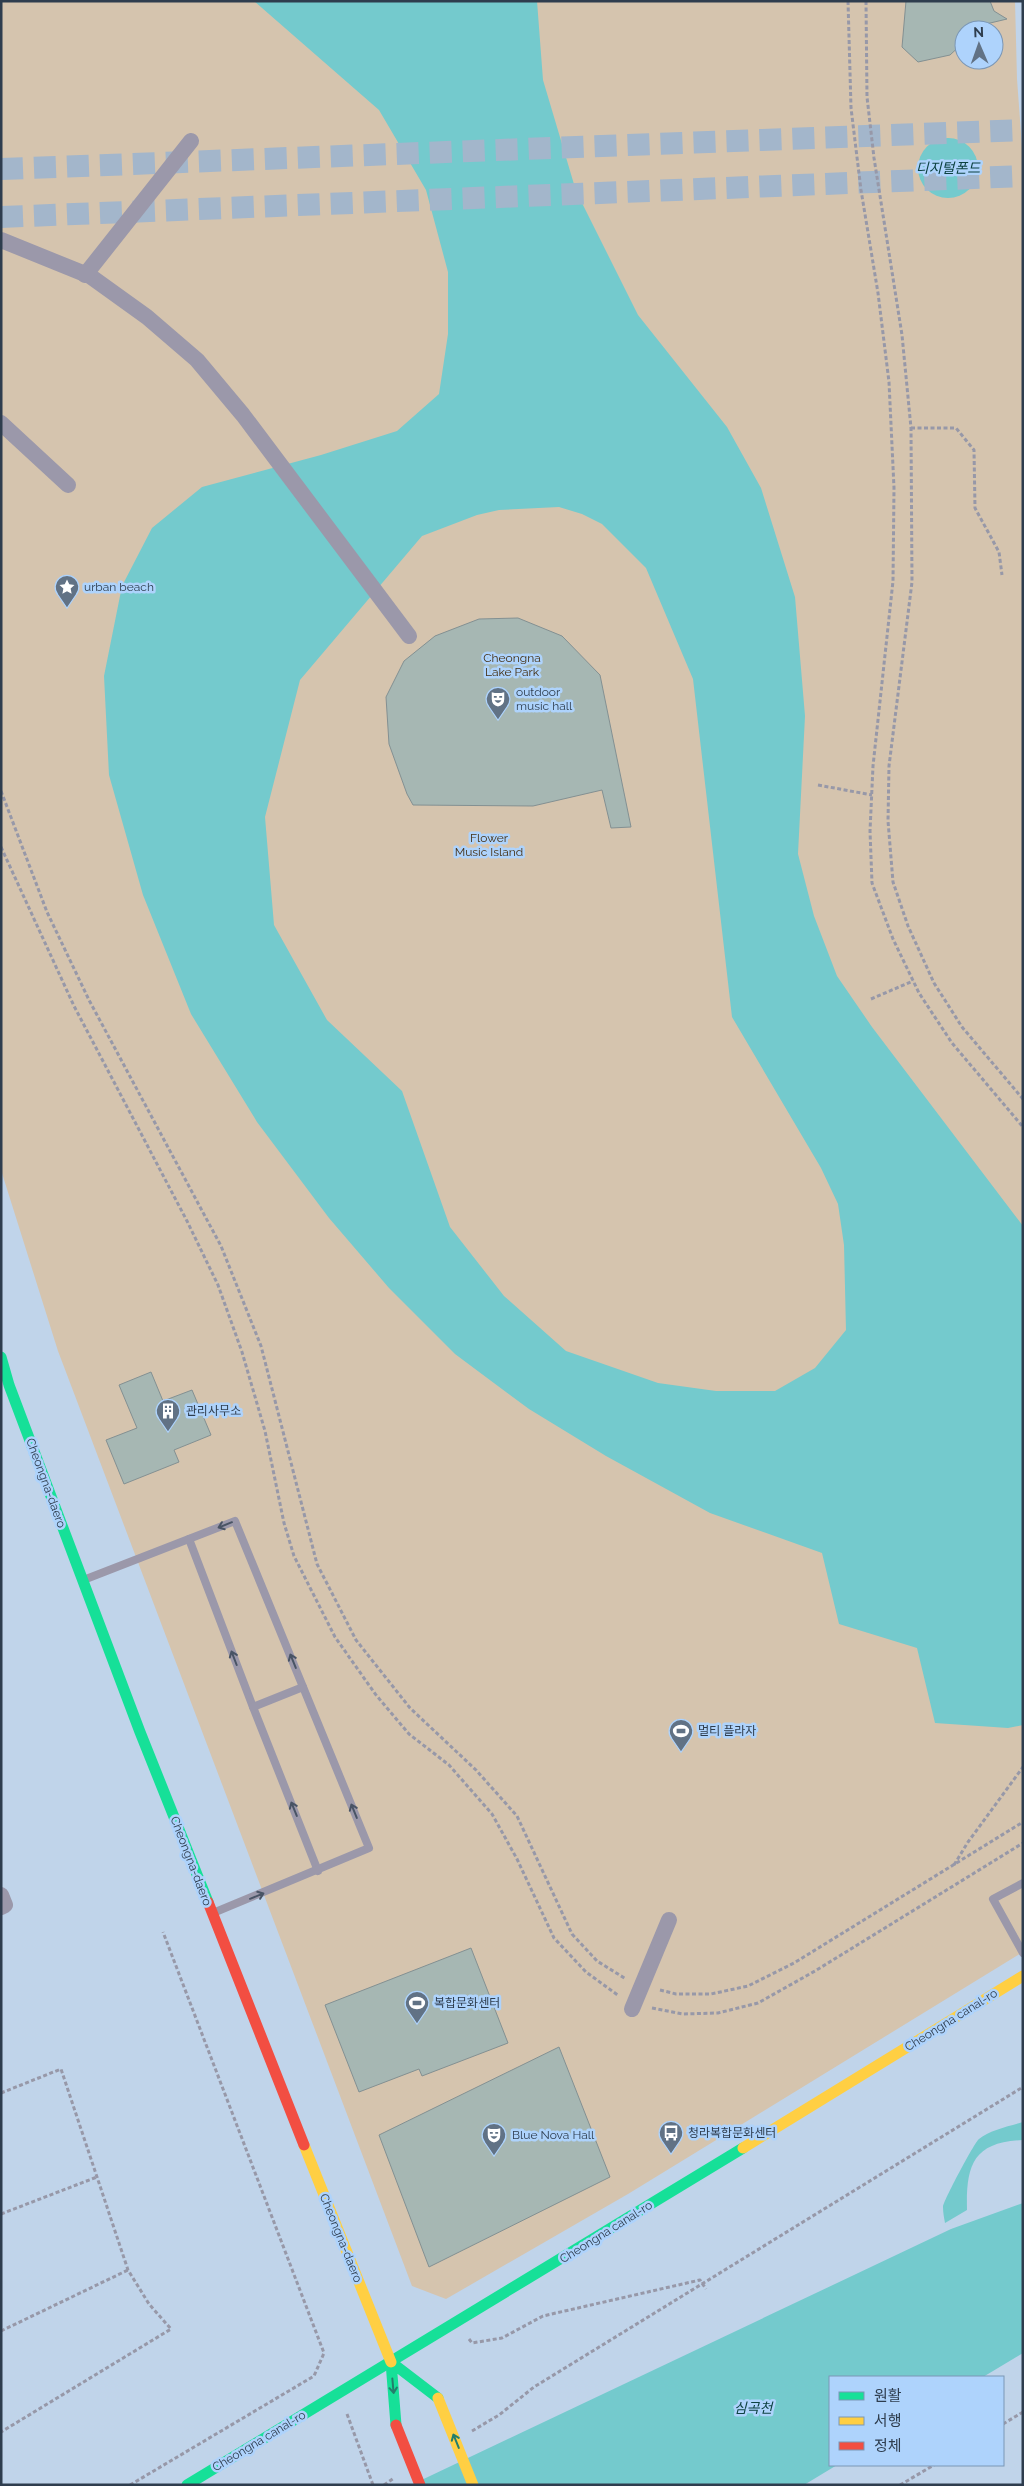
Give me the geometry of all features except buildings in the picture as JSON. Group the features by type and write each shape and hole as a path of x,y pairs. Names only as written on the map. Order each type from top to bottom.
{"street":[{"path":"85,274 191,141"},
{"path":"1,240 85,274 147,317 197,360 243,416 409,636"},
{"path":"1,423 68,485"},
{"name":"Cheongna-daero","path":"1,1357 5,1386 211,1914 391,2362"},
{"path":"1,1895 5,1905 1,1907"},
{"path":"633,2006 669,1920"},
{"name":"Cheongna canal-ro","path":"187,2485 340,2391 458,2322 1023,1976"},
{"path":"391,2362 438,2398 473,2485"},
{"path":"391,2362 396,2425 420,2485"}],"lane":[{"path":"82,1580 235,1521 369,1848 318,1871 211,1914"},
{"path":"189,1539 318,1871"},
{"path":"253,1707 303,1687"},
{"path":"1023,1883 993,1898 1023,1953"}],"path":[{"path":"848,1 851,108 889,382 894,488 893,580 872,794 870,831 872,883 893,938 913,982 952,1044 1023,1127"},
{"path":"866,1 867,97 874,158 902,335 911,428 914,506 912,582 889,766 888,821 894,882 908,926 934,983 962,1027 1023,1098"},
{"path":"911,428 956,428 974,450 975,508 999,552 1002,575"},
{"path":"818,785 872,794"},
{"path":"1,791 47,912 89,1000 220,1246 261,1346 317,1564 356,1640 410,1708 476,1770 517,1816 572,1934 597,1961 641,1986 676,1994 712,1994 748,1986 794,1963 1023,1822"},
{"path":"1,847 74,1006 187,1221 218,1286 242,1352 265,1431 284,1523 294,1556 335,1637 376,1694 409,1734 449,1765 492,1814 517,1859 554,1938 586,1972 633,2006 683,2014 718,2013 758,2003 815,1972 1023,1843"},
{"path":"871,999 913,982"},
{"path":"953,1865 1023,1768"},
{"path":"130,2485 314,2376 324,2353 163,1932"},
{"path":"1,2093 61,2069 128,2270 149,2304 171,2329 1,2432"},
{"path":"534,2387 1023,2087"},
{"path":"1,2214 97,2177"},
{"path":"1,2331 128,2270"},
{"path":"458,2322 472,2343 502,2338 543,2316 700,2280 706,2289"},
{"path":"340,2391 355,2442 372,2485"},
{"path":"1004,2423 1023,2412"},
{"path":"900,2485 932,2466"}],"green space":[{"name":"Cheongna Lake Park","path":"1,1 1015,1 1017,79 1023,161 1023,1952 628,2194 446,2299 412,2286 58,1351 1,1170"}],"water":[{"path":"254,1 537,1 543,80 576,191 638,315 727,427 761,488 795,597 805,716 798,854 814,916 837,976 872,1027 1023,1226 1023,1725 1008,1728 935,1723 917,1648 839,1624 822,1553 710,1513 606,1456 529,1409 455,1354 389,1288 329,1218 257,1122 191,1014 143,895 109,775 104,676 122,586 152,528 202,487 321,455 397,431 439,394 448,334 448,272 426,190 379,110","holes":["559,507 582,514 602,524 646,568 693,679 732,1017 821,1168 838,1204 844,1245 846,1330 815,1368 775,1391 716,1391 658,1383 566,1351 504,1296 450,1227 402,1091 327,1020 274,925 265,817 300,680 422,536 477,515 499,510"]},
{"name":"디지털폰드","path":"948,138 965,143 973,151 978,168 973,185 965,193 948,198 931,193 923,185 918,168 923,151 931,143"},
{"path":"1023,2122 1023,2140 993,2145 983,2151 976,2159 968,2180 967,2210 945,2223 944,2203 965,2161 979,2139 994,2131"},
{"name":"심곡천","path":"1023,2203 1023,2353 985,2376 829,2376 829,2466 835,2466 804,2485 411,2485 951,2229"}],"tunnel":[{"path":"1,169 1023,130"},
{"path":"1,217 1023,176"}],"traffic: fast":[{"path":"1,1357 9,1385 140,1732 208,1902"},
{"path":"187,2485 743,2148"},
{"path":"396,2425 391,2362 438,2398"}],"traffic: slow":[{"path":"743,2148 1023,1976"},
{"path":"304,2145 391,2362"},
{"path":"438,2398 473,2485"}],"traffic: jam":[{"path":"208,1902 304,2145"},
{"path":"396,2425 420,2485"}],"place":[{"name":"urban beach","path":"67,608"},
{"name":"outdoor music hall","path":"498,720"},
{"name":"관리사무소","path":"168,1432"},
{"name":"멀티 플라자","path":"681,1752"},
{"name":"복합문화센터","path":"417,2024"},
{"name":"청라복합문화센터","path":"671,2154"},
{"name":"Blue Nova Hall","path":"494,2156"}],"park label":[{"name":"Flower Music Island","path":"489,845"}]}
